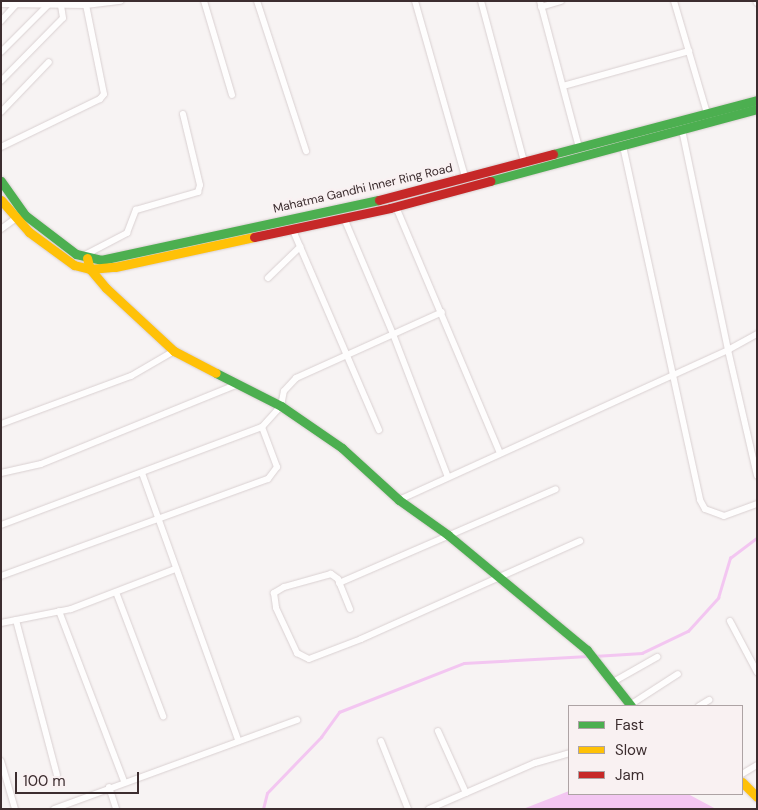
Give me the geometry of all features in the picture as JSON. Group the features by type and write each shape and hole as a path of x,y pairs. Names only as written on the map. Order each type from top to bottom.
{"main road":[{"name":"Mahatma Gandhi Inner Ring Road","path":"84,257 101,260 124,256 383,199 757,100"},
{"name":"Mahatma Gandhi Inner Ring Road","path":"1,200 15,219 63,259 90,269 124,265 396,207 757,109"},
{"path":"1,181 25,215 84,257 90,269 174,351 281,406 342,448 399,500 448,535 587,650 630,705"},
{"path":"743,783 757,797"}],"street":[{"path":"1,4 18,2 86,5 121,1"},
{"path":"204,1 232,94"},
{"path":"257,1 306,151"},
{"path":"415,1 465,178"},
{"path":"481,1 524,162"},
{"path":"561,1 541,4 579,148"},
{"path":"674,1 707,113"},
{"path":"1,21 18,2"},
{"path":"1,52 45,3"},
{"path":"1,81 63,18 61,5"},
{"path":"1,147 100,99 104,94 86,5"},
{"path":"563,86 688,51"},
{"path":"1,112 49,62"},
{"path":"84,257 127,233 136,210 198,192 200,186 183,114"},
{"path":"682,130 728,350 757,476"},
{"path":"623,146 674,372 700,500 704,509 724,516 757,504"},
{"path":"396,207 500,453"},
{"path":"344,218 394,334 448,477"},
{"path":"1,229 15,219"},
{"path":"292,228 379,430"},
{"path":"268,278 300,247"},
{"path":"1,525 142,474 262,427 281,406 288,383 442,312"},
{"path":"399,500 674,372 728,350 757,334"},
{"path":"1,424 131,376 174,351"},
{"path":"1,473 41,464 238,384"},
{"path":"1,576 158,520 275,474 277,467 262,427"},
{"path":"142,474 238,739"},
{"path":"339,583 556,489"},
{"path":"350,609 334,575 328,574 277,589 274,593 276,608 301,658 309,659 361,639 580,541"},
{"path":"1,623 59,611 176,569"},
{"path":"116,592 163,716"},
{"path":"59,611 124,781"},
{"path":"16,620 58,775"},
{"path":"730,621 757,672"},
{"path":"613,682 657,657"},
{"path":"632,705 678,674"},
{"path":"701,705 709,700"},
{"path":"54,809 238,739 297,720"},
{"path":"438,731 466,793"},
{"path":"381,741 408,809"},
{"path":"429,809 535,763 568,753"},
{"path":"1,761 15,809"},
{"path":"743,773 757,765"},
{"path":"109,787 116,809"}],"shaded area":[{"path":"568,791 568,795 690,795 716,809 523,809"}],"waterway":[{"path":"594,656 642,653 688,631 718,598 730,558 757,538"},
{"path":"263,809 267,793 321,737 339,712 464,663 588,656"}],"traffic: fast":[{"path":"553,154 757,100"},
{"path":"490,181 757,109"},
{"path":"1,181 25,215 76,254 101,260 379,200"},
{"path":"216,373 281,406 342,448 399,500 448,535 587,650 630,705"}],"traffic: slow":[{"path":"1,200 29,232 74,265 90,269 115,267 254,237"},
{"path":"87,258 90,269 106,288 174,351 216,373"},
{"path":"743,783 757,797"}],"traffic: jam":[{"path":"379,200 553,154"},
{"path":"254,237 390,208 490,181"}]}
